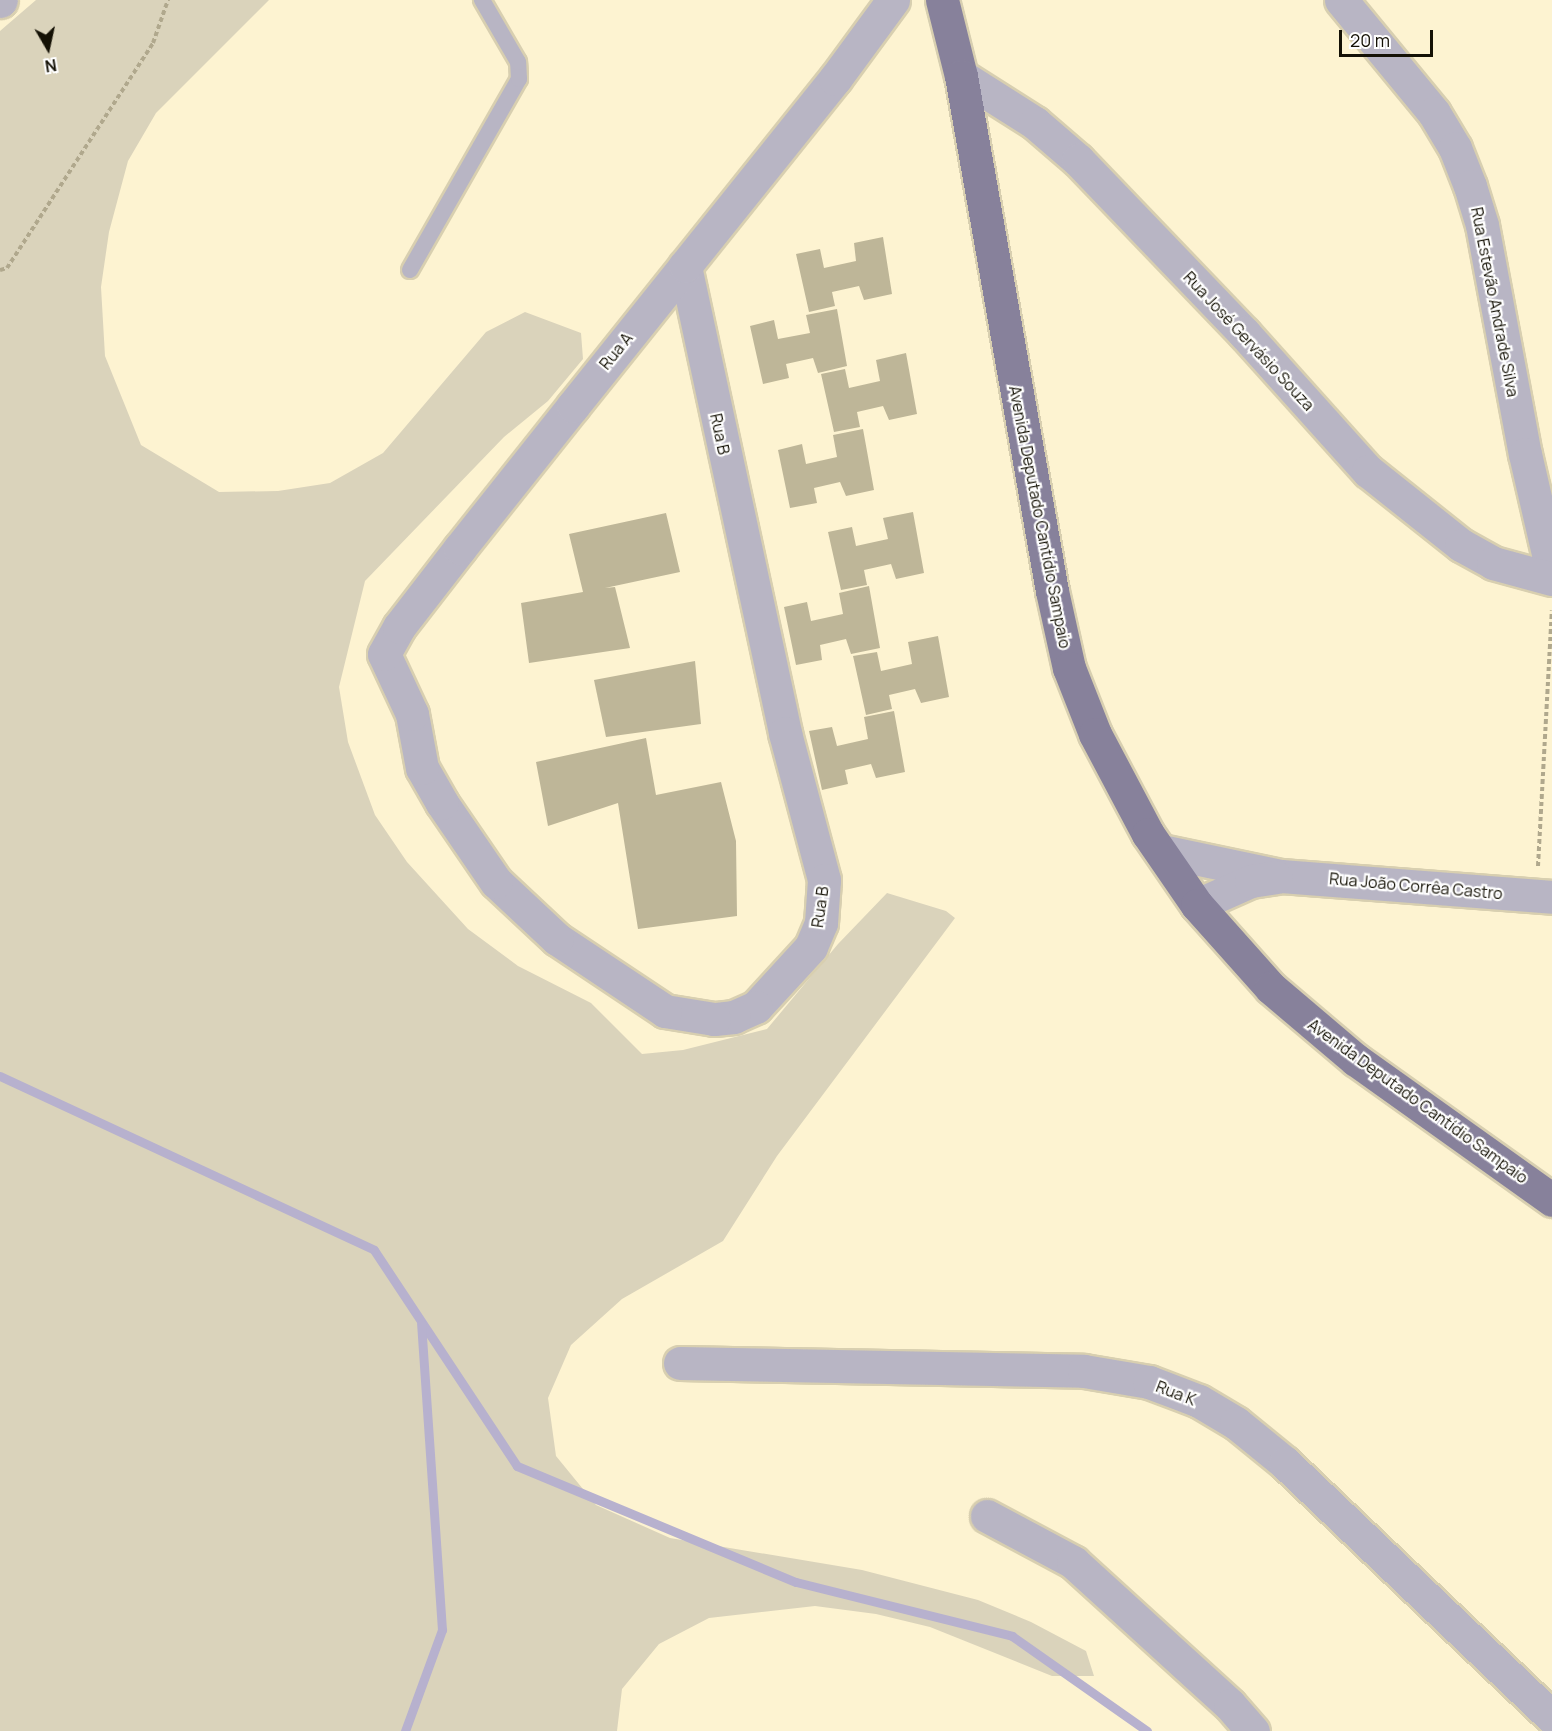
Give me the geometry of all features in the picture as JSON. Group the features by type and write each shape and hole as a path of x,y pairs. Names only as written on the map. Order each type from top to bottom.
{"main road":[{"name":"Avenida Deputado Cantídio Sampaio","path":"942,0 961,76 1052,591 1069,668 1095,734 1161,851 1197,905 1271,988 1309,1022 1552,1200"}],"street":[{"name":"Rua A","path":"412,714 384,654 399,627 836,79 893,0"},
{"name":"Rua Estevão Andrade Silva","path":"1341,0 1434,113 1455,148 1470,186 1482,225 1525,454 1552,571"},
{"name":"Rua José Gervásio Souza","path":"961,76 1035,123 1078,160 1244,333 1368,471 1461,545 1493,563 1552,579"},
{"name":"Rua B","path":"412,714 422,768 442,804 496,882 557,939 665,1011 690,1017 734,1017 756,1007 812,947 821,923 824,880 785,733 685,266"},
{"name":"Rua João Corrêa Castro","path":"1161,851 1281,876 1544,897"},
{"name":"Rua João Corrêa Castro","path":"1197,905 1251,881 1281,876"},
{"name":"Rua K","path":"680,1363 1084,1371 1149,1382 1199,1401 1236,1423 1285,1463 1552,1718"},
{"path":"987,1516 1073,1562 1230,1705 1253,1731"}],"lane":[{"path":"410,270 519,79 518,62 482,0"}],"path":[{"path":"0,270 7,268 153,43 168,0"},
{"path":"1544,897 1552,610"}],"shaded area":[{"path":"36,0 269,0 156,113 128,161 109,232 101,287 105,356 141,445 219,492 278,491 330,483 383,453 486,332 525,312 581,333 583,359 548,401 504,437 365,581 339,687 348,742 375,815 407,862 468,929 518,966 591,1003 642,1054 683,1050 767,1029 838,944 887,893 946,911 955,918 777,1156 723,1241 622,1299 571,1345 548,1398 556,1456 596,1505 670,1538 862,1570 978,1600 1031,1622 1086,1651 1094,1676 1052,1676 930,1627 876,1614 815,1606 709,1618 659,1644 622,1689 617,1731 0,1731 0,31"}],"building":[{"path":"883,237 892,294 864,300 859,286 832,292 835,306 809,312 796,254 820,249 824,268 856,261 854,243"},
{"path":"837,309 847,366 818,373 813,358 786,364 789,378 763,384 750,326 774,320 778,339 810,333 806,315"},
{"path":"906,353 917,414 889,420 883,406 857,412 860,427 834,432 821,374 845,369 849,388 880,381 876,360"},
{"path":"863,429 874,490 846,496 840,482 814,488 817,503 790,508 778,450 802,444 806,464 837,457 833,435"},
{"path":"913,512 924,573 896,579 891,564 864,570 867,585 841,590 828,532 852,527 856,546 888,539 883,518"},
{"path":"666,513 680,572 605,588 615,587 630,648 529,663 521,603 583,592 569,534"},
{"path":"869,586 880,648 851,654 846,639 820,645 822,660 796,665 784,607 807,602 811,621 843,614 839,593"},
{"path":"938,636 949,697 921,703 915,689 889,695 892,709 866,715 853,656 877,652 881,671 912,664 908,642"},
{"path":"695,661 701,724 606,737 594,680"},
{"path":"894,711 905,772 876,778 871,764 845,770 848,784 822,790 809,731 832,727 837,746 868,739 864,717"},
{"path":"646,738 656,795 721,782 736,841 737,916 638,929 618,803 548,826 536,762"}],"waterway":[{"path":"0,1076 374,1250 517,1466 796,1582 1012,1636 1147,1731"},
{"path":"405,1731 442,1630 421,1324"}]}
